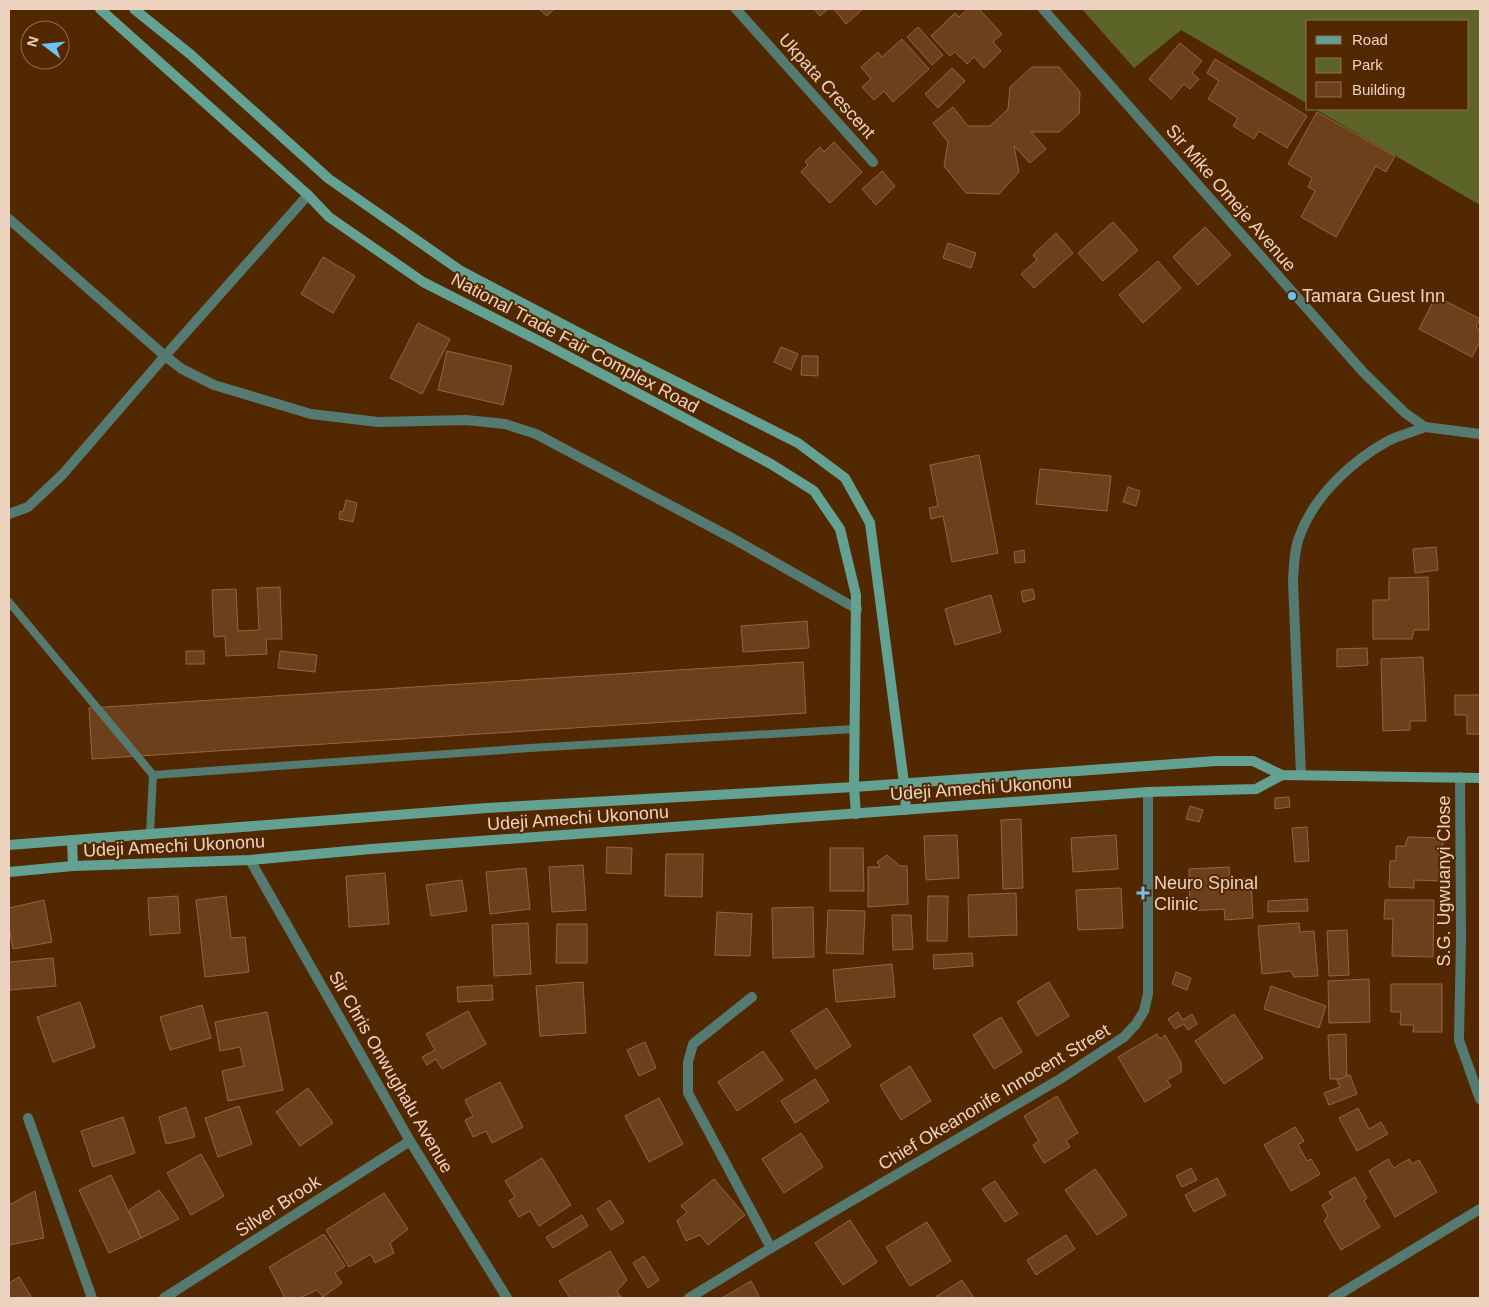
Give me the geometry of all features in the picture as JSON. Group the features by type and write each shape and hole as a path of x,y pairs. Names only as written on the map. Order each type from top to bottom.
{"main road":[{"name":"National Trade Fair Complex Road","path":"100,9 308,195 329,217 423,282 771,464 814,490 840,529 856,595 854,787 856,814"},
{"name":"National Trade Fair Complex Road","path":"134,9 190,54 329,179 462,271 583,335 798,443 845,478 870,523 906,810"},
{"name":"Udeji Amechi Ukononu","path":"9,845 487,808 854,787 1226,761 1253,761 1282,775"},
{"name":"Udeji Amechi Ukononu","path":"9,872 73,866 250,860 371,849 1148,792 1256,789 1282,775"},
{"name":"S.G. Ugwuanyi Close","path":"1282,775 1460,777"},
{"path":"1460,777 1480,778"},
{"path":"72,840 73,866"}],"street":[{"name":"Ukpata Crescent","path":"736,9 873,162"},
{"name":"Sir Mike Omeje Avenue","path":"1043,9 1363,372 1405,413 1424,427 1480,434"},
{"path":"9,514 28,507 63,474 308,195"},
{"path":"9,219 165,356 182,369 214,385 311,414 378,422 466,420 505,424 536,434 732,538 857,610"},
{"path":"1301,775 1293,581 1294,561 1300,535 1317,503 1341,475 1361,458 1390,440 1424,427"},
{"name":"S.G. Ugwuanyi Close","path":"1460,777 1462,938 1460,1040 1480,1099"},
{"name":"Chief Okeanonife Innocent Street","path":"689,1298 1060,1079 1124,1037 1136,1024 1144,1011 1148,994 1148,792"},
{"name":"Sir Chris Onwughalu Avenue","path":"250,860 410,1141 507,1298"},
{"path":"752,997 693,1044 688,1062 688,1093 771,1248"},
{"path":"28,1118 92,1298"},
{"name":"Silver Brook","path":"164,1298 410,1141"},
{"path":"1333,1298 1480,1209"}],"lane":[{"path":"9,602 154,775 150,834"},
{"path":"154,775 530,748 855,729"}],"green space":[{"path":"1082,9 1480,9 1480,205 1317,110 1469,110 1469,20 1306,20 1306,103 1181,30 1134,68"}],"building":[{"path":"539,9 554,9 547,16"},
{"path":"814,9 828,9 820,16"},
{"path":"834,9 863,9 846,24"},
{"path":"968,9 979,9 1002,34 993,42 1001,51 984,68 974,57 967,64 955,52 950,56 931,36 955,13 959,17"},
{"path":"918,27 943,55 932,65 907,37"},
{"path":"902,39 929,69 893,102 884,91 874,100 862,87 871,79 861,67 878,52 882,57"},
{"path":"1180,43 1202,61 1192,73 1199,79 1190,89 1184,84 1171,99 1149,79"},
{"path":"1215,59 1307,116 1287,148 1259,131 1254,139 1233,126 1238,118 1208,99 1219,81 1207,73"},
{"path":"1032,67 1059,67 1080,92 1079,114 1059,132 1031,132 1046,149 1030,163 1014,146 1019,172 999,194 966,193 944,166 948,142 933,123 953,107 968,126 990,126 1008,109 1010,87"},
{"path":"952,68 965,81 938,108 925,94"},
{"path":"1317,112 1395,156 1386,172 1376,166 1336,237 1301,217 1315,191 1308,187 1312,178 1288,164"},
{"path":"834,142 862,172 830,203 801,172 808,165 805,162 820,147 824,152"},
{"path":"882,171 895,186 876,205 862,189"},
{"path":"1113,222 1138,250 1103,281 1078,253"},
{"path":"1205,227 1231,255 1198,285 1173,257"},
{"path":"1056,233 1073,253 1034,288 1021,274 1037,260 1033,255"},
{"path":"948,243 976,253 971,268 943,258"},
{"path":"323,257 355,276 333,313 301,294"},
{"path":"1158,261 1181,288 1143,323 1119,295"},
{"path":"1436,296 1480,319 1476,327 1480,330 1480,341 1472,357 1419,329"},
{"path":"418,323 450,339 422,394 390,378"},
{"path":"781,347 798,354 791,370 774,362"},
{"path":"447,351 512,366 503,405 438,390"},
{"path":"802,356 818,356 818,376 801,375"},
{"path":"979,455 998,553 952,562 943,516 931,519 929,508 938,506 930,465"},
{"path":"1040,469 1111,476 1107,511 1036,504"},
{"path":"1128,487 1140,491 1136,506 1123,502"},
{"path":"346,500 357,503 353,522 339,519 340,511 343,512"},
{"path":"1436,547 1438,570 1415,573 1413,549"},
{"path":"1024,550 1025,562 1015,563 1014,552"},
{"path":"1428,577 1429,630 1414,630 1412,639 1373,639 1373,600 1389,600 1389,578"},
{"path":"280,587 282,639 266,639 267,654 226,656 225,636 214,637 212,590 236,589 238,631 259,630 257,588"},
{"path":"1033,589 1035,599 1023,602 1021,591"},
{"path":"991,595 1001,632 955,645 945,609"},
{"path":"807,621 809,648 743,652 741,626"},
{"path":"1367,648 1368,665 1337,667 1337,649"},
{"path":"186,651 204,651 204,664 186,664"},
{"path":"280,651 317,655 315,672 278,668"},
{"path":"1423,657 1426,721 1410,721 1410,730 1383,731 1381,659"},
{"path":"803,662 806,713 92,759 89,708"},
{"path":"1455,695 1480,695 1480,734 1467,734 1467,715 1455,715"},
{"path":"1289,797 1290,807 1275,809 1275,798"},
{"path":"1190,806 1203,810 1199,822 1186,819"},
{"path":"1021,819 1023,888 1003,889 1001,820"},
{"path":"1307,827 1309,861 1295,862 1292,828"},
{"path":"957,835 959,878 926,880 924,836"},
{"path":"1116,835 1118,869 1073,872 1071,838"},
{"path":"1408,837 1443,838 1442,881 1414,880 1414,888 1389,887 1390,861 1396,861 1396,846 1405,846"},
{"path":"607,847 632,848 631,874 606,873"},
{"path":"830,848 863,848 864,891 830,891"},
{"path":"666,854 703,854 702,897 665,896"},
{"path":"887,855 900,866 907,866 908,904 868,907 868,867 880,867 877,862"},
{"path":"583,865 586,910 552,912 549,867"},
{"path":"1229,867 1230,879 1251,878 1253,918 1225,920 1224,909 1190,911 1189,869"},
{"path":"526,868 530,909 490,914 486,872"},
{"path":"385,873 389,924 349,927 346,876"},
{"path":"462,880 467,911 431,916 426,885"},
{"path":"1121,888 1123,928 1078,930 1076,890"},
{"path":"1016,893 1017,935 969,937 968,895"},
{"path":"178,896 180,933 150,935 148,898"},
{"path":"226,896 231,938 245,937 249,972 205,977 196,900"},
{"path":"928,896 948,896 947,941 927,941"},
{"path":"1307,899 1308,911 1268,912 1268,901"},
{"path":"44,900 52,942 13,949 9,927 9,908"},
{"path":"1385,900 1434,900 1433,957 1392,956 1393,919 1384,919"},
{"path":"813,907 814,957 773,958 772,908"},
{"path":"828,910 865,911 863,954 826,953"},
{"path":"717,912 752,914 750,956 715,955"},
{"path":"892,915 911,915 913,949 893,950"},
{"path":"528,923 531,974 494,976 492,925"},
{"path":"1299,923 1300,932 1314,931 1318,976 1294,977 1291,971 1262,974 1258,926"},
{"path":"557,924 587,924 587,963 556,963"},
{"path":"1347,930 1349,975 1329,976 1327,931"},
{"path":"972,953 973,966 934,969 933,955"},
{"path":"53,958 56,986 10,990 9,962"},
{"path":"892,964 895,997 836,1002 833,970"},
{"path":"1176,972 1191,978 1187,990 1172,984"},
{"path":"1369,979 1370,1022 1329,1023 1328,981"},
{"path":"583,982 586,1033 540,1036 536,986"},
{"path":"1049,982 1069,1016 1037,1036 1017,1002"},
{"path":"1391,984 1442,984 1442,1032 1413,1032 1414,1025 1400,1025 1401,1012 1391,1012"},
{"path":"492,985 493,1000 458,1002 457,987"},
{"path":"1271,986 1326,1006 1319,1028 1264,1009"},
{"path":"80,1002 95,1047 53,1062 37,1017"},
{"path":"202,1005 211,1038 170,1050 160,1017"},
{"path":"827,1008 851,1046 816,1069 791,1031"},
{"path":"468,1011 486,1044 442,1069 436,1059 427,1065 422,1057 435,1050 426,1034"},
{"path":"267,1012 283,1090 228,1101 222,1071 244,1066 240,1047 220,1051 215,1022"},
{"path":"1178,1012 1183,1020 1192,1014 1197,1024 1188,1030 1184,1024 1175,1029 1168,1019"},
{"path":"1234,1014 1263,1058 1224,1084 1195,1041"},
{"path":"1001,1017 1022,1052 994,1069 973,1035"},
{"path":"1157,1034 1160,1039 1165,1035 1181,1062 1181,1072 1167,1080 1171,1086 1145,1102 1118,1057"},
{"path":"1346,1034 1347,1079 1330,1079 1328,1035"},
{"path":"645,1042 656,1068 639,1076 627,1050"},
{"path":"763,1051 783,1080 737,1111 718,1082"},
{"path":"910,1066 931,1101 901,1120 880,1085"},
{"path":"1350,1075 1357,1094 1329,1105 1324,1093 1340,1087 1337,1080"},
{"path":"815,1079 829,1101 795,1123 781,1101"},
{"path":"500,1082 523,1127 492,1143 486,1131 473,1137 465,1120 473,1116 465,1100"},
{"path":"308,1088 333,1123 300,1146 276,1112"},
{"path":"1057,1096 1078,1133 1066,1140 1070,1147 1044,1163 1033,1145 1039,1141 1024,1116"},
{"path":"659,1098 683,1144 649,1162 625,1116"},
{"path":"239,1106 252,1144 218,1157 205,1118"},
{"path":"186,1107 195,1137 166,1144 159,1117"},
{"path":"1358,1108 1369,1129 1381,1122 1388,1134 1357,1151 1339,1118"},
{"path":"123,1117 135,1153 93,1167 81,1131"},
{"path":"1295,1127 1304,1141 1298,1145 1307,1161 1311,1159 1320,1174 1291,1191 1264,1145"},
{"path":"801,1133 823,1167 784,1193 762,1159"},
{"path":"201,1154 224,1196 191,1215 167,1173"},
{"path":"542,1158 571,1205 539,1226 530,1211 519,1217 509,1201 515,1197 505,1181"},
{"path":"1388,1159 1394,1168 1409,1159 1412,1164 1419,1160 1437,1192 1395,1217 1369,1171"},
{"path":"1191,1168 1197,1180 1182,1187 1176,1176"},
{"path":"1095,1169 1127,1215 1097,1235 1065,1190"},
{"path":"111,1175 141,1238 109,1253 79,1190"},
{"path":"1355,1177 1367,1198 1364,1201 1380,1227 1341,1250 1324,1221 1328,1216 1322,1205 1333,1198 1329,1192"},
{"path":"1217,1178 1226,1195 1194,1212 1185,1195"},
{"path":"714,1179 745,1215 708,1245 700,1235 686,1241 677,1221 687,1212 681,1206"},
{"path":"995,1181 1018,1214 1005,1222 982,1189"},
{"path":"159,1190 179,1219 141,1238 129,1210"},
{"path":"35,1191 44,1238 9,1245 9,1205"},
{"path":"384,1193 408,1229 390,1243 394,1253 375,1263 371,1254 349,1267 326,1230"},
{"path":"610,1200 624,1222 611,1230 597,1209"},
{"path":"582,1215 588,1226 553,1248 546,1237"},
{"path":"850,1220 877,1262 843,1285 815,1243"},
{"path":"927,1222 951,1261 910,1286 886,1247"},
{"path":"324,1234 345,1266 335,1273 342,1283 323,1297 317,1290 300,1298 285,1298 269,1267"},
{"path":"1066,1235 1075,1249 1036,1275 1027,1260"},
{"path":"610,1251 627,1280 617,1291 621,1297 570,1298 559,1281"},
{"path":"644,1256 659,1280 648,1288 633,1263"},
{"path":"19,1277 32,1298 9,1298 9,1283"},
{"path":"962,1280 974,1298 934,1298"},
{"path":"751,1281 760,1298 722,1298"}],"place":[{"name":"Tamara Guest Inn","path":"1292,296"},
{"name":"Neuro Spinal Clinic","path":"1143,893"}]}
